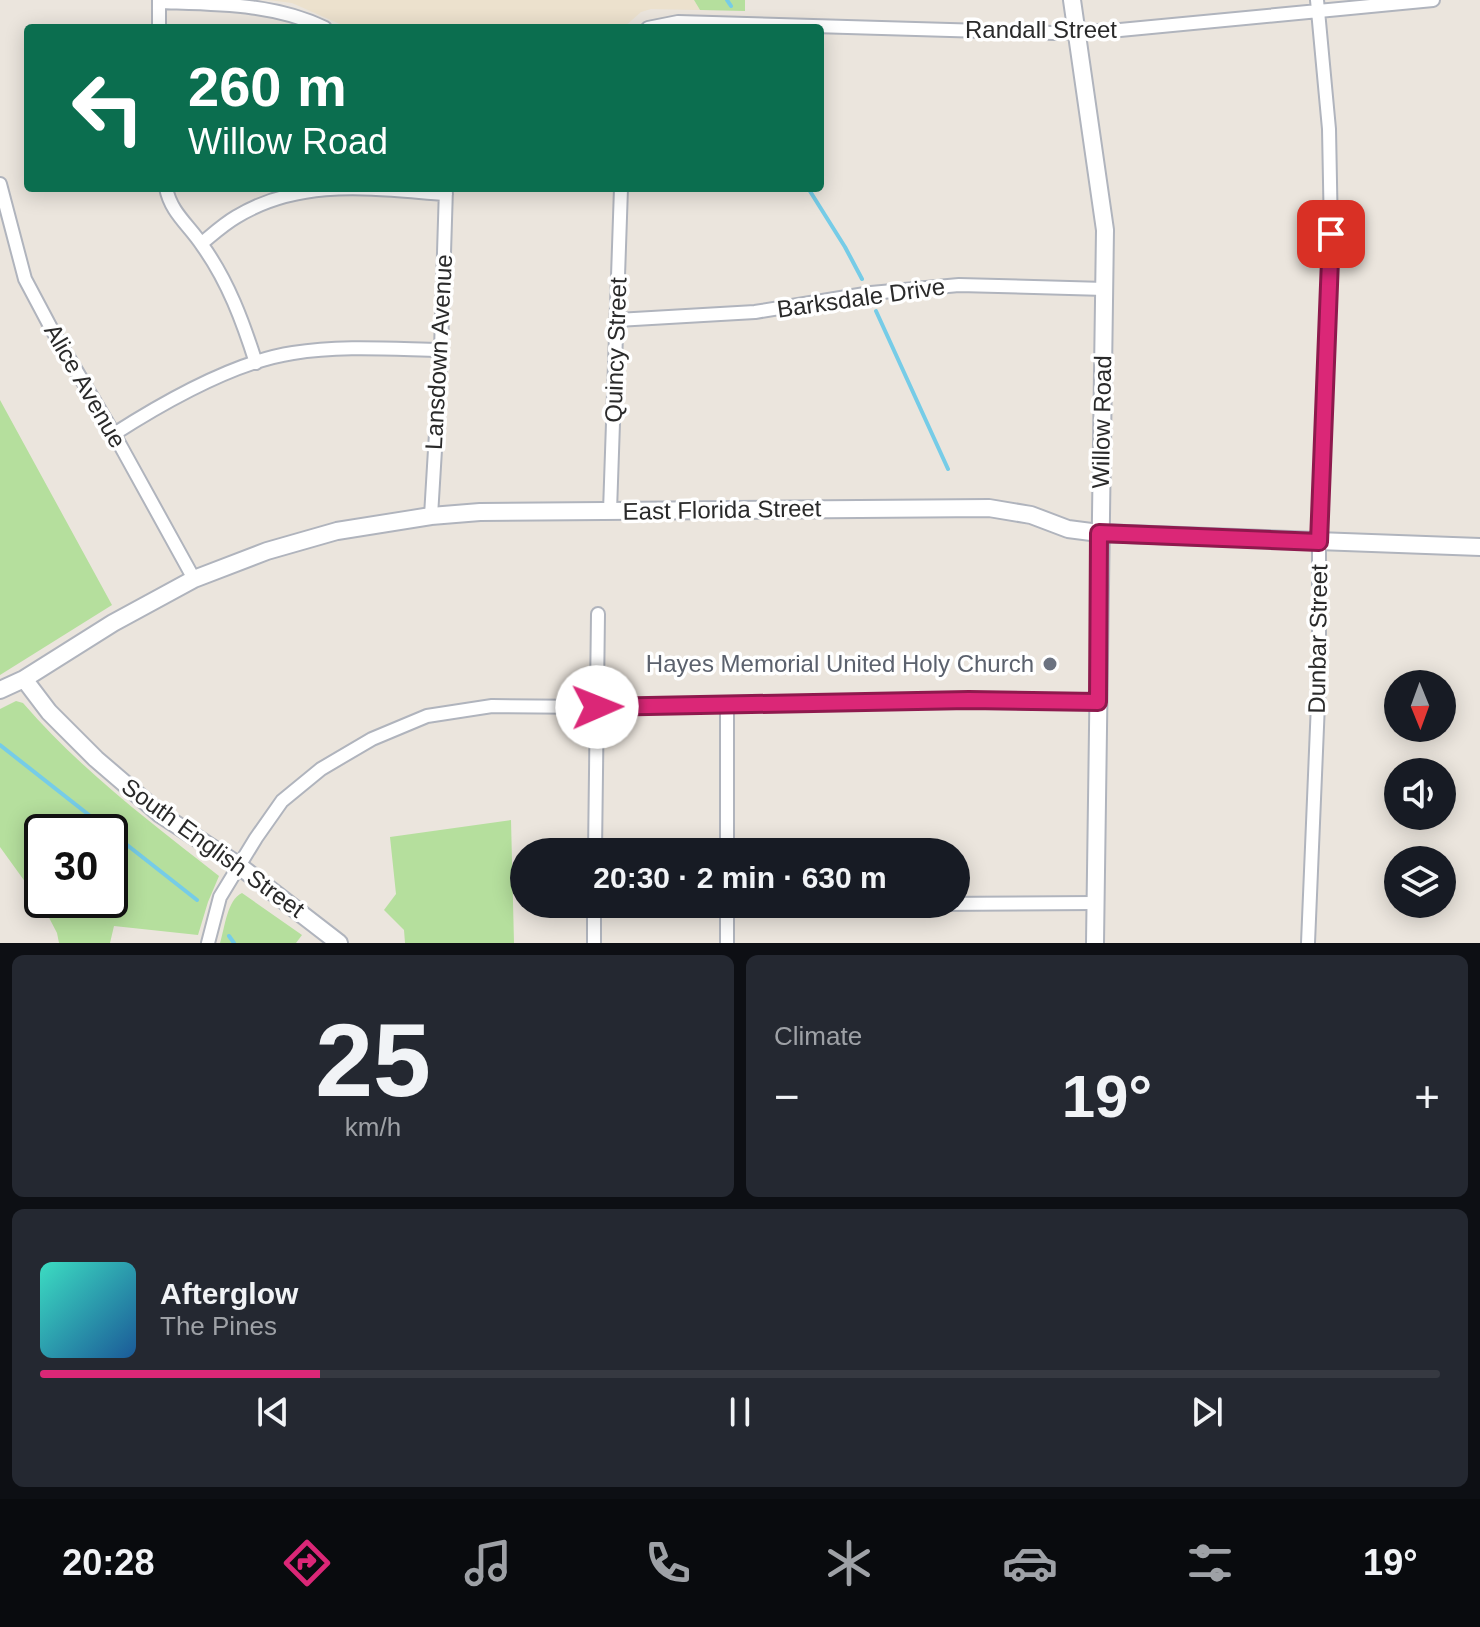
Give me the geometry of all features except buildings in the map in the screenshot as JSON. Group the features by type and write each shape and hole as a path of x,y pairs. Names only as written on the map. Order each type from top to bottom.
{"main road":[{"name":"Willow Road","path":"1072,0 1105,230 1095,943"},
{"name":"East Florida Street","path":"0,690 194,579 267,551 337,531 431,516 480,512 989,508 1031,515 1068,529 1099,533 1480,547"},
{"name":"South English Street","path":"24,679 49,712 117,778 160,814 238,865 339,943"}],"street":[{"name":"Randall Street","path":"824,26 1076,32 1318,6 1433,0"},
{"path":"159,24 159,1 263,9 302,16 317,24"},
{"name":"Dunbar Street","path":"1308,943 1319,679 1319,542 1331,234 1329,129 1318,6"},
{"name":"Randall Street","path":"668,24 758,24"},
{"name":"Alice Avenue","path":"0,184 25,279 194,579"},
{"path":"168,192 181,221 202,243 241,316 256,363"},
{"path":"202,243 235,217 269,201 299,192"},
{"name":"Lansdown Avenue","path":"431,516 446,192"},
{"name":"Quincy Street","path":"610,511 621,192"},
{"name":"Barksdale Drive","path":"617,320 755,312 871,293 959,285 1105,289"},
{"path":"114,434 199,385 291,353 337,349 441,350"},
{"path":"595,838 598,614"},
{"path":"208,943 220,897 282,801 321,769 372,739 427,716 492,706 969,700 1098,702"},
{"path":"727,704 727,838"},
{"path":"970,904 1095,903"},
{"path":"594,918 594,943"},
{"path":"727,918 727,943"}],"shaded area":[{"path":"268,0 694,0 700,10 651,9 641,12 628,24 340,24 292,3"}],"green space":[{"path":"694,0 745,0 745,11 700,10"},
{"path":"0,400 112,605 0,675"},
{"path":"16,701 23,703 92,773 219,876 198,935 114,926 110,943 59,943 49,918 128,918 128,814 24,814 24,880 0,847 0,709"},
{"path":"511,820 510,918 513,918 514,943 405,943 404,930 384,910 396,894 390,837"},
{"path":"242,893 302,935 296,943 220,943 230,908"}],"waterway":[{"path":"727,0 731,6"},
{"path":"811,192 862,279"},
{"path":"876,311 948,469"},
{"path":"0,745 197,900"},
{"path":"229,936 234,943"}],"place":[{"name":"Hayes Memorial United Holy Church","path":"1050,664"}],"route":[{"path":"597,707 969,700 1098,702 1099,533 1319,542 1331,234"}]}
